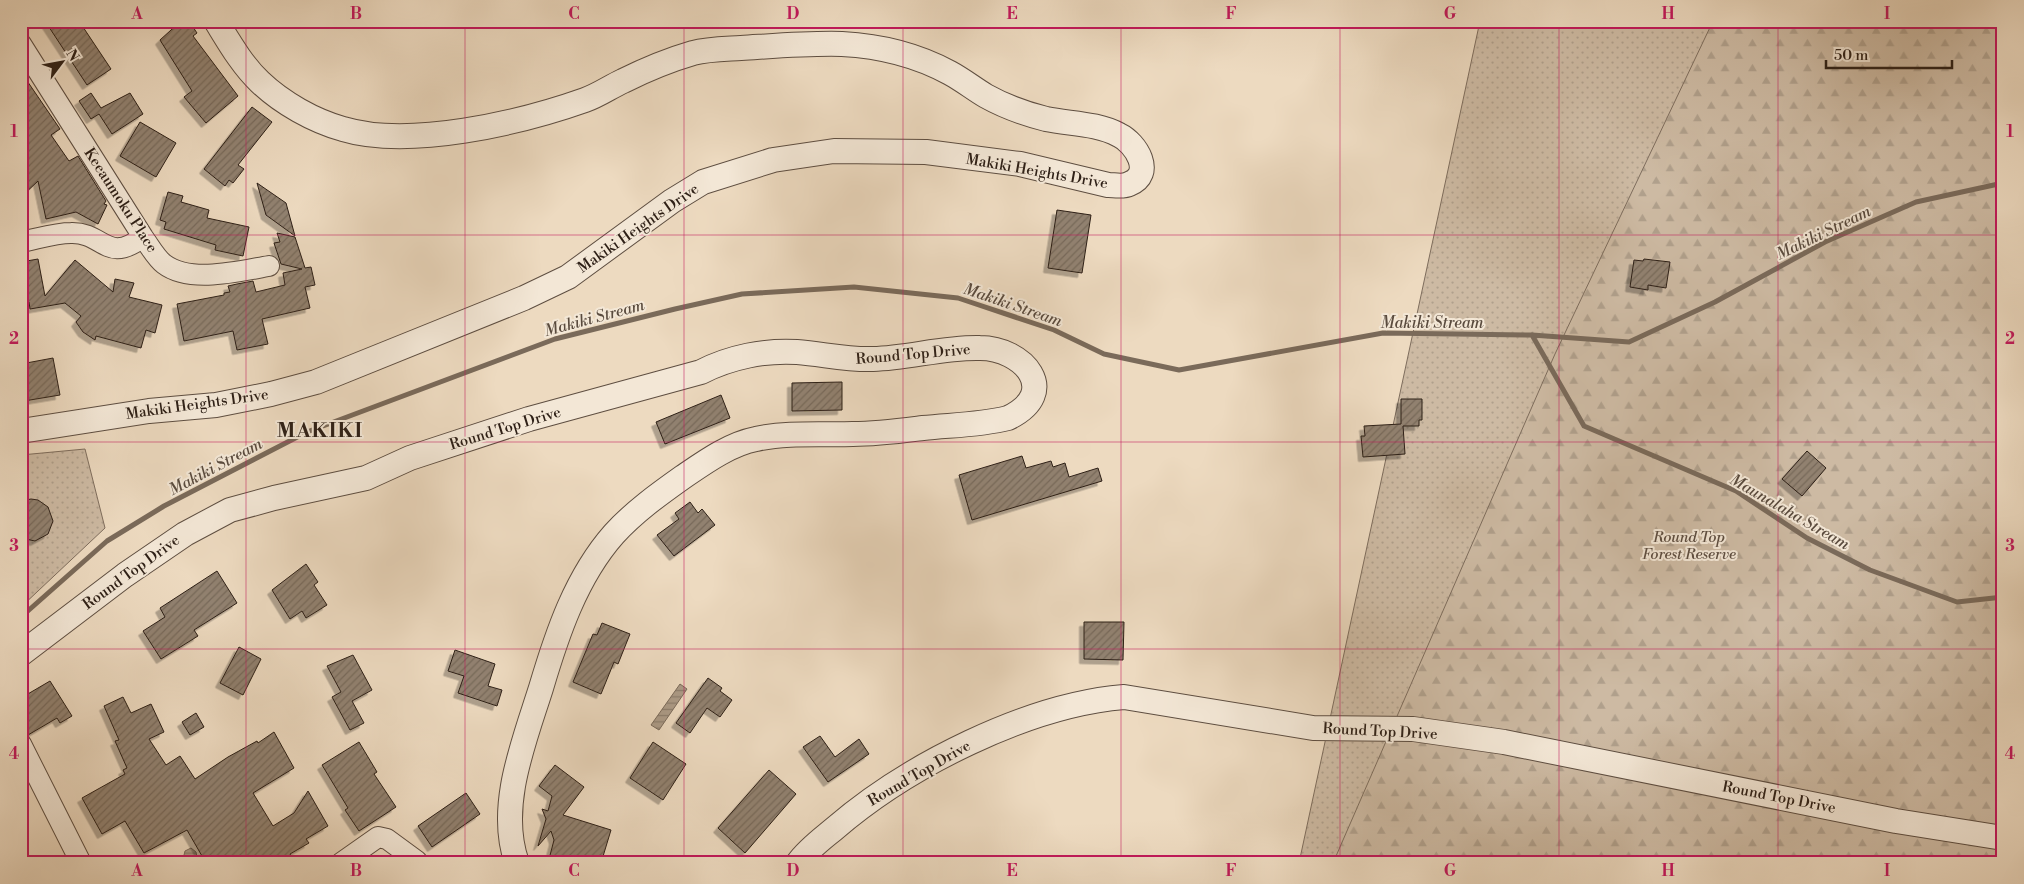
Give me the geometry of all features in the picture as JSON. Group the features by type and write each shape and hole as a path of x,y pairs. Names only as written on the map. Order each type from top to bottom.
{"street":[{"name":"Makiki Heights Drive","path":"21,431 149,411 216,405 271,394 316,382 524,298 568,277 672,201 703,182 774,160 834,151 926,152 1020,164 1108,185 1121,185 1135,180 1141,172 1142,158 1134,146 1122,136 1110,131 1046,119 1026,113 988,97 953,75 911,56 877,48 842,44 765,46 695,52 622,81 588,99 498,124 421,135 362,133 342,129 319,120 275,95 246,67 216,21"},
{"name":"Keeaumoku Place","path":"21,44 143,237 163,264 177,271 202,275 270,266"},
{"path":"21,242 72,232 85,235 106,246 117,249 131,246 143,237"},
{"name":"Round Top Drive","path":"21,654 125,575 185,534 230,510 274,498 366,478 410,458 529,419 757,354 798,352 847,360 875,359 980,348 1004,352 1018,359 1035,383 1034,398 1026,407 1008,418 877,434 786,435 755,439 730,448 702,464 653,498 614,534 587,574 564,617 529,728 513,788 510,814 513,852 517,863"},
{"name":"Round Top Drive","path":"798,863 853,812 891,785 953,750 1056,709 1092,700 1124,697 1313,728 1413,729 1504,742 1896,821 2003,838"},
{"path":"21,744 81,863"},
{"path":"341,863 378,837 386,838 417,861"}],"green space":[{"name":"Round Top Forest Reserve","path":"1480,21 2003,21 2003,863 1299,863"},
{"name":"Round Top Forest Reserve","path":"1713,21 2003,21 2003,863 1333,863 1555,354"},
{"path":"85,449 105,528 21,607 21,455"}],"shaded area":[{"path":"680,684 687,689 659,730 651,725"},
{"path":"191,848 196,852 197,857 194,863 182,863 185,851"}],"building":[{"path":"45,21 79,21 111,69 87,85"},
{"path":"181,21 189,21 197,33 193,36 238,96 206,123 184,97 192,91 160,40"},
{"path":"21,72 60,129 51,135 69,161 78,156 106,201 104,204 107,205 98,224 76,212 46,219 38,181 21,197"},
{"path":"91,93 101,108 130,93 143,114 112,134 99,114 91,119 79,101"},
{"path":"252,107 272,122 238,165 244,169 233,183 229,180 225,186 204,169"},
{"path":"140,122 176,143 156,177 120,156"},
{"path":"257,183 286,203 295,236 266,215"},
{"path":"168,192 183,196 181,202 209,210 207,218 249,227 243,256 215,250 216,245 164,229 166,222 160,220"},
{"path":"1057,210 1091,215 1082,273 1048,268"},
{"path":"277,233 295,237 305,268 311,267 315,285 305,287 310,308 262,319 268,344 237,350 233,331 184,341 177,304 224,295 224,293 230,292 228,286 253,281 256,292 285,285 283,273 302,269 281,264 274,243 280,242"},
{"path":"38,259 45,296 75,260 113,292 115,279 134,283 129,297 162,305 155,333 146,330 141,348 96,336 95,340 83,332 76,322 81,316 65,303 30,309 29,302 21,304 21,262"},
{"path":"1644,259 1670,262 1666,288 1648,285 1648,290 1630,287 1634,260 1643,261"},
{"path":"53,358 60,395 24,401 21,364"},
{"path":"842,382 842,410 792,411 792,383"},
{"path":"721,395 730,418 665,444 656,422"},
{"path":"1401,399 1422,399 1422,420 1419,420 1419,426 1403,426 1405,454 1363,457 1361,436 1365,436 1364,426 1401,424"},
{"path":"1807,451 1826,468 1802,496 1782,479"},
{"path":"1022,456 1026,468 1051,461 1053,467 1065,463 1069,477 1098,468 1102,481 972,520 959,475"},
{"path":"38,500 48,507 53,521 48,534 35,541 21,538 21,501"},
{"path":"690,502 698,513 702,509 715,525 674,556 657,535 679,519 675,513"},
{"path":"306,564 318,582 314,585 327,605 306,618 302,611 290,619 272,590"},
{"path":"217,571 237,603 194,630 198,636 161,659 143,631 165,617 160,608"},
{"path":"1084,622 1124,622 1123,660 1084,659"},
{"path":"602,623 630,634 618,664 614,662 601,694 573,682 593,634 597,635"},
{"path":"239,647 261,659 243,695 220,683"},
{"path":"455,650 495,664 488,686 502,690 497,706 458,693 464,676 448,671"},
{"path":"353,655 372,690 352,701 364,723 350,730 332,697 341,692 327,666"},
{"path":"708,678 722,688 720,691 732,700 720,717 707,708 690,733 676,723"},
{"path":"50,681 72,716 60,723 57,718 28,735 21,723 21,698"},
{"path":"123,697 131,713 151,704 164,732 149,739 166,765 180,756 195,779 228,757 257,741 258,743 274,732 294,768 253,793 273,826 294,813 308,791 328,826 306,839 309,843 290,854 295,863 206,863 187,830 144,853 125,821 102,834 82,798 125,774 123,770 127,768 115,741 119,740 104,706"},
{"path":"196,713 204,727 190,735 182,722"},
{"path":"820,736 835,757 859,739 869,754 828,782 803,747"},
{"path":"359,742 377,772 374,774 396,807 359,831 345,810 348,808 322,765"},
{"path":"653,742 686,764 663,800 630,778"},
{"path":"555,765 584,787 563,815 611,830 601,863 548,863 554,840 551,831 538,846 546,819 542,809 548,811 552,796 539,786"},
{"path":"769,770 796,794 745,853 718,828"},
{"path":"466,793 480,814 432,847 418,826"}],"waterway":[{"name":"Makiki Stream","path":"21,617 107,541 164,506 307,432 555,339 742,294 854,287 958,298 1054,330 1104,354 1179,370 1383,333 1532,335 1629,342 1715,302 1825,242 1916,202 2003,183"},
{"name":"Maunalaha Stream","path":"1532,335 1584,426 1736,491 1807,538 1870,570 1957,602 2003,597"}],"district":[{"name":"MAKIKI","path":"320,430"}]}
